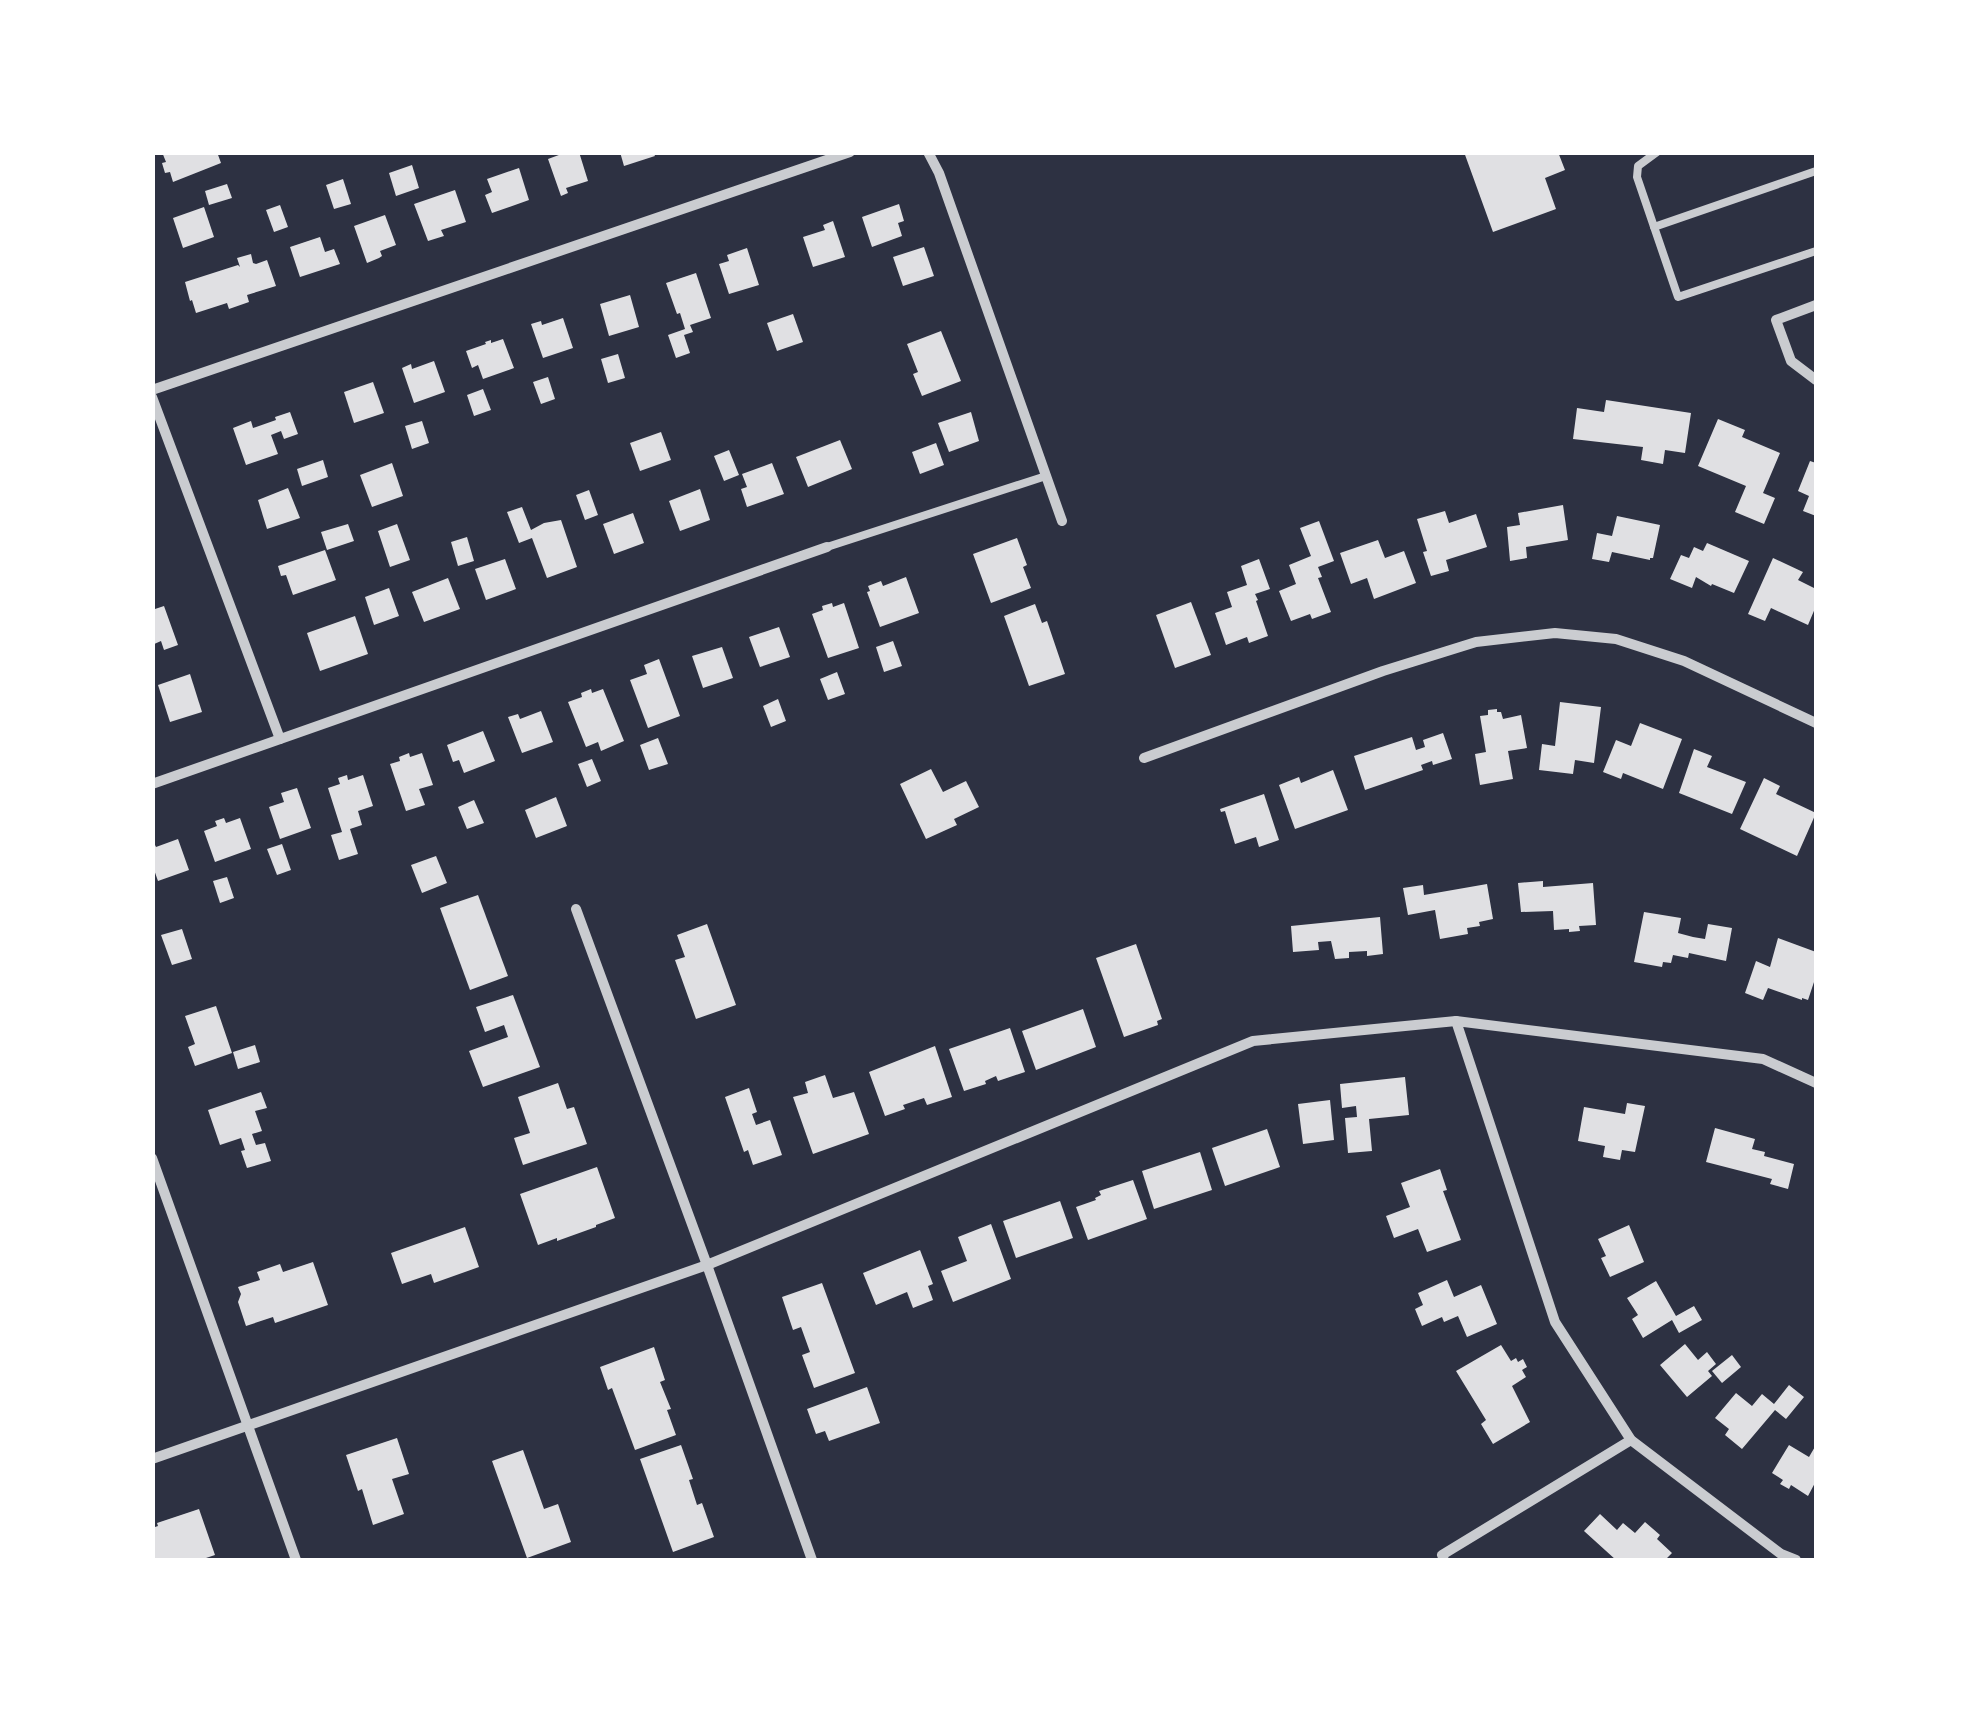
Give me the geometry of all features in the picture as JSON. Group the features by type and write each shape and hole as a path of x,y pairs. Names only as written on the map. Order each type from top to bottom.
{"street":[{"path":"280,740 152,393 850,152"},
{"path":"928,152 939,173 1062,521"},
{"path":"1816,305 1776,320 1791,360 1816,380"},
{"path":"152,784 827,547"},
{"path":"1144,758 1383,670 1476,642 1555,634 1616,639 1684,661 1816,723"},
{"path":"576,909 812,1560"},
{"path":"1456,1021 1555,1322 1631,1440 1781,1554 1796,1560"},
{"path":"152,1459 707,1264 1253,1042 1456,1021 1763,1060 1816,1084"},
{"path":"152,1158 296,1560"},
{"path":"1444,1560 1442,1555 1631,1440"}],"lane":[{"path":"1657,152 1638,166 1637,177 1678,297 1816,251"},
{"path":"1654,227 1816,171"},
{"path":"827,547 1046,476"}],"building":[{"path":"162,152 217,152 221,163 173,182 170,172 165,173"},
{"path":"579,152 588,181 566,188 568,193 561,196 548,159"},
{"path":"620,152 653,152 655,156 624,166"},
{"path":"1464,152 1558,152 1565,170 1545,178 1556,209 1493,232"},
{"path":"412,165 419,188 396,196 389,173"},
{"path":"519,168 529,200 492,213 485,195 492,192 487,179"},
{"path":"343,179 351,204 334,209 326,185"},
{"path":"227,184 232,198 209,205 205,191"},
{"path":"455,190 466,222 441,230 444,236 428,241 414,204"},
{"path":"899,204 904,221 898,223 902,236 872,247 862,217"},
{"path":"280,205 288,227 274,232 266,210"},
{"path":"204,207 214,237 183,248 173,218"},
{"path":"385,215 396,245 380,251 382,256 367,263 354,226"},
{"path":"833,221 845,257 813,267 803,237 825,230 823,225"},
{"path":"320,237 325,252 334,249 340,264 300,277 290,247"},
{"path":"924,247 934,276 903,286 893,257"},
{"path":"747,248 759,285 729,294 719,264 729,261 727,255"},
{"path":"251,254 253,263 267,260 276,286 247,295 249,302 229,309 227,303 196,313 185,282 240,267 237,258"},
{"path":"696,273 711,318 690,325 693,332 684,335 690,353 676,358 668,335 685,329 666,283"},
{"path":"630,295 639,327 609,336 600,304"},
{"path":"793,314 803,342 777,351 767,323"},
{"path":"563,318 573,348 543,358 531,324 541,321 542,325"},
{"path":"941,331 961,381 922,396 907,344"},
{"path":"503,339 514,368 483,379 478,365 472,368 466,351"},
{"path":"618,354 625,378 608,383 601,359"},
{"path":"434,361 445,392 414,403 402,368 411,364 412,369"},
{"path":"548,377 555,399 541,404 533,382"},
{"path":"373,382 384,413 354,423 344,392"},
{"path":"483,389 491,410 474,416 467,395"},
{"path":"1606,400 1691,413 1685,453 1665,450 1663,464 1641,460 1643,447 1573,439 1577,408 1604,412"},
{"path":"290,412 298,434 284,439 281,431 271,435 278,454 246,465 233,428 251,421 253,428"},
{"path":"971,412 979,441 949,452 938,423"},
{"path":"1718,419 1745,430 1742,437 1780,453 1763,493 1775,498 1764,524 1735,512 1746,486 1698,466"},
{"path":"422,421 429,443 412,449 405,426"},
{"path":"661,432 671,460 640,471 630,443"},
{"path":"840,440 852,469 808,487 796,457"},
{"path":"936,443 944,465 920,474 912,452"},
{"path":"729,450 739,475 724,481 714,456"},
{"path":"323,460 328,477 302,486 297,469"},
{"path":"1810,461 1816,463 1816,516 1803,511 1809,496 1798,491"},
{"path":"392,463 403,496 372,507 360,475"},
{"path":"772,463 784,494 747,507 741,489 747,487 742,474"},
{"path":"288,488 300,518 267,529 258,500"},
{"path":"700,489 710,520 680,531 669,501"},
{"path":"589,490 598,515 585,520 576,495"},
{"path":"1563,505 1568,540 1526,547 1527,558 1510,561 1507,527 1520,525 1518,513"},
{"path":"522,507 531,530 561,520 577,567 547,578 532,538 519,543 507,512"},
{"path":"1445,511 1449,523 1476,514 1487,547 1446,560 1449,571 1431,576 1417,519"},
{"path":"633,513 644,543 614,554 603,524"},
{"path":"1617,516 1660,525 1653,558 1612,552 1609,562 1592,559 1597,533 1612,536"},
{"path":"1319,521 1334,561 1318,567 1322,577 1318,578 1331,612 1291,621 1279,591 1296,584 1289,565 1311,556 1300,528"},
{"path":"348,524 354,541 327,550 321,532"},
{"path":"397,524 410,560 390,567 378,531"},
{"path":"467,537 474,561 458,566 451,542"},
{"path":"1017,538 1031,588 991,603 973,554"},
{"path":"1378,540 1385,558 1404,551 1416,583 1374,599 1367,578 1351,584 1340,553"},
{"path":"1707,543 1749,561 1734,593 1696,577 1692,588 1670,579 1681,555 1689,558 1694,547 1703,551"},
{"path":"325,550 336,580 293,595 278,566"},
{"path":"1773,558 1803,572 1798,580 1816,589 1816,606 1808,625 1771,608 1765,621 1748,614"},
{"path":"505,559 516,589 486,600 475,569"},
{"path":"1259,559 1270,589 1255,594 1268,636 1249,643 1247,637 1226,645 1215,613 1232,607 1227,592 1247,585 1241,566"},
{"path":"906,577 919,613 880,627 868,586 881,581 883,586"},
{"path":"448,578 460,609 424,622 412,592"},
{"path":"389,588 399,616 374,625 365,597"},
{"path":"1191,602 1211,655 1175,668 1156,615"},
{"path":"832,603 833,607 844,603 859,648 828,658 812,614"},
{"path":"1035,604 1042,623 1047,621 1065,674 1029,686 1004,616"},
{"path":"164,606 178,645 164,650 161,641 152,645 152,610"},
{"path":"355,616 368,654 320,671 307,633"},
{"path":"779,627 790,657 760,667 749,637"},
{"path":"893,641 902,666 884,672 876,647"},
{"path":"722,647 733,678 703,688 692,656"},
{"path":"659,659 680,716 648,728 630,680 647,674 644,665"},
{"path":"837,672 845,694 828,700 820,679"},
{"path":"190,674 202,712 170,722 158,685"},
{"path":"591,689 592,693 603,689 624,741 601,751 598,742 586,747 568,702"},
{"path":"778,699 786,721 771,727 763,706"},
{"path":"1560,702 1601,707 1594,763 1575,760 1573,774 1539,770 1542,744 1555,746"},
{"path":"1497,709 1503,719 1521,715 1527,748 1508,751 1513,779 1480,785 1475,754 1486,752 1480,716"},
{"path":"541,711 553,742 522,753 508,717 518,714 520,719"},
{"path":"1640,723 1682,739 1663,789 1623,773 1621,779 1603,772 1616,740 1631,746"},
{"path":"483,731 495,761 464,773 459,760 453,762 447,745"},
{"path":"1443,733 1452,759 1433,765 1432,761 1421,765 1423,770 1365,790 1354,756 1412,737 1416,750 1425,747 1423,740"},
{"path":"658,738 668,764 649,770 640,745"},
{"path":"1694,749 1712,756 1707,767 1746,782 1732,814 1679,793"},
{"path":"409,753 410,757 422,753 433,785 419,789 425,805 406,811 390,764"},
{"path":"592,759 601,781 587,787 578,764"},
{"path":"931,769 943,792 966,781 979,807 954,819 957,825 926,839 900,784"},
{"path":"1333,770 1348,810 1295,829 1279,785 1299,777 1301,783"},
{"path":"347,775 348,780 363,775 373,806 358,811 362,825 350,829 358,854 339,860 331,835 342,832 328,788 340,784 338,778"},
{"path":"1764,778 1780,786 1776,794 1816,813 1797,856 1740,829"},
{"path":"297,788 311,828 280,839 269,807 284,802 281,793"},
{"path":"1264,794 1279,840 1259,847 1256,837 1235,844 1225,811 1220,809"},
{"path":"556,797 567,826 536,838 525,810"},
{"path":"474,800 484,823 467,829 458,807"},
{"path":"224,818 226,823 240,818 251,849 215,862 204,831"},
{"path":"152,839 156,847 178,839 189,870 158,881 152,864"},
{"path":"282,844 291,870 277,875 267,849"},
{"path":"436,856 447,883 422,893 411,865"},
{"path":"227,877 234,898 220,903 213,881"},
{"path":"1543,881 1543,887 1593,883 1596,925 1579,926 1580,931 1554,930 1553,911 1521,912 1518,883"},
{"path":"1487,884 1493,919 1467,928 1468,934 1440,939 1435,910 1408,915 1403,888 1423,885 1424,895"},
{"path":"478,895 508,976 470,990 440,908"},
{"path":"1644,912 1681,918 1678,933 1693,937 1705,939 1708,924 1732,928 1726,961 1689,953 1688,958 1673,955 1671,963 1663,962 1662,967 1634,962"},
{"path":"1380,917 1383,954 1349,952 1349,958 1335,959 1331,941 1318,942 1319,950 1293,952 1291,926"},
{"path":"707,924 736,1005 696,1019 675,960 685,957 677,935"},
{"path":"182,929 192,959 172,965 161,935"},
{"path":"1778,938 1816,952 1816,976 1808,1000 1768,988 1763,1000 1745,993 1756,961 1770,967"},
{"path":"1136,944 1162,1019 1157,1021 1158,1025 1124,1037 1096,958"},
{"path":"513,995 540,1067 483,1087 469,1051 508,1037 504,1025 485,1032 476,1007"},
{"path":"216,1006 232,1053 195,1066 188,1047 195,1044 185,1016"},
{"path":"1083,1009 1096,1047 1036,1070 1022,1031"},
{"path":"1010,1028 1025,1072 998,1081 996,1076 964,1091 949,1049"},
{"path":"255,1045 260,1062 238,1069 233,1052"},
{"path":"935,1046 952,1097 927,1105 924,1098 885,1116 869,1072"},
{"path":"825,1075 833,1098 854,1092 869,1134 813,1154 793,1097 808,1093 805,1082"},
{"path":"1405,1077 1409,1115 1369,1119 1372,1151 1348,1153 1345,1118 1357,1117 1356,1106 1342,1108 1340,1084"},
{"path":"558,1083 567,1109 574,1107 587,1144 523,1165 514,1138 530,1133 518,1097"},
{"path":"749,1088 757,1112 752,1114 756,1125 770,1120 782,1155 753,1165 748,1150 744,1152 725,1097"},
{"path":"261,1092 267,1108 255,1111 262,1131 252,1134 256,1145 265,1143 271,1161 247,1168 241,1138 220,1145 208,1110"},
{"path":"1330,1100 1334,1140 1303,1144 1298,1104"},
{"path":"1627,1103 1645,1106 1635,1152 1622,1150 1620,1160 1603,1157 1605,1146 1578,1141 1584,1107 1625,1114"},
{"path":"1715,1128 1755,1139 1752,1149 1794,1164 1788,1189 1770,1184 1772,1179 1706,1162"},
{"path":"1267,1129 1280,1167 1225,1186 1212,1148"},
{"path":"1200,1152 1212,1190 1154,1209 1142,1171"},
{"path":"597,1167 615,1218 538,1245 520,1194"},
{"path":"1440,1169 1447,1190 1443,1191 1461,1240 1427,1252 1418,1229 1394,1238 1386,1216 1410,1207 1401,1183"},
{"path":"1133,1180 1147,1219 1088,1240 1076,1207 1096,1200 1101,1195 1099,1191"},
{"path":"1060,1201 1073,1238 1016,1258 1003,1221"},
{"path":"991,1224 1011,1279 953,1302 941,1271 967,1261 958,1237"},
{"path":"1629,1225 1644,1262 1610,1277 1598,1239"},
{"path":"465,1227 479,1267 434,1283 431,1274 402,1284 391,1253"},
{"path":"920,1250 933,1284 928,1286 933,1300 913,1308 907,1292 876,1305 863,1273"},
{"path":"313,1262 328,1305 275,1323 273,1317 246,1326 238,1302 238,1287 260,1280 257,1272 280,1264 283,1272"},
{"path":"1447,1280 1454,1297 1481,1285 1497,1324 1467,1337 1458,1316 1444,1322 1442,1317 1422,1326 1415,1309 1423,1305 1418,1293"},
{"path":"1656,1281 1676,1316 1694,1306 1702,1320 1679,1333 1672,1320 1643,1338 1632,1319 1638,1315 1627,1298"},
{"path":"822,1283 855,1373 814,1388 802,1355 810,1352 801,1327 793,1330 782,1297"},
{"path":"1685,1344 1698,1360 1707,1352 1716,1364 1708,1371 1712,1376 1687,1397 1660,1365"},
{"path":"1501,1345 1511,1361 1523,1359 1527,1367 1522,1370 1526,1377 1512,1386 1530,1422 1493,1444 1481,1424 1486,1420 1456,1371"},
{"path":"654,1347 676,1435 635,1450 600,1367"},
{"path":"1732,1355 1741,1367 1722,1383 1712,1371"},
{"path":"1789,1385 1804,1397 1786,1419 1775,1410 1742,1449 1725,1435 1729,1429 1715,1418 1736,1393 1752,1406 1762,1394 1774,1404"},
{"path":"867,1387 880,1423 829,1441 825,1431 816,1434 807,1409"},
{"path":"397,1438 409,1474 392,1479 404,1514 373,1525 346,1455"},
{"path":"681,1445 697,1505 702,1503 714,1537 673,1552 640,1459"},
{"path":"1789,1445 1809,1457 1816,1445 1816,1481 1808,1496 1791,1485 1789,1489 1780,1484 1783,1480 1772,1473"},
{"path":"523,1450 544,1509 558,1504 571,1542 527,1558 492,1461"},
{"path":"199,1509 215,1555 200,1560 152,1560 152,1528"},
{"path":"1600,1514 1617,1530 1623,1523 1635,1533 1645,1522 1672,1553 1665,1560 1616,1560 1584,1531"}]}
